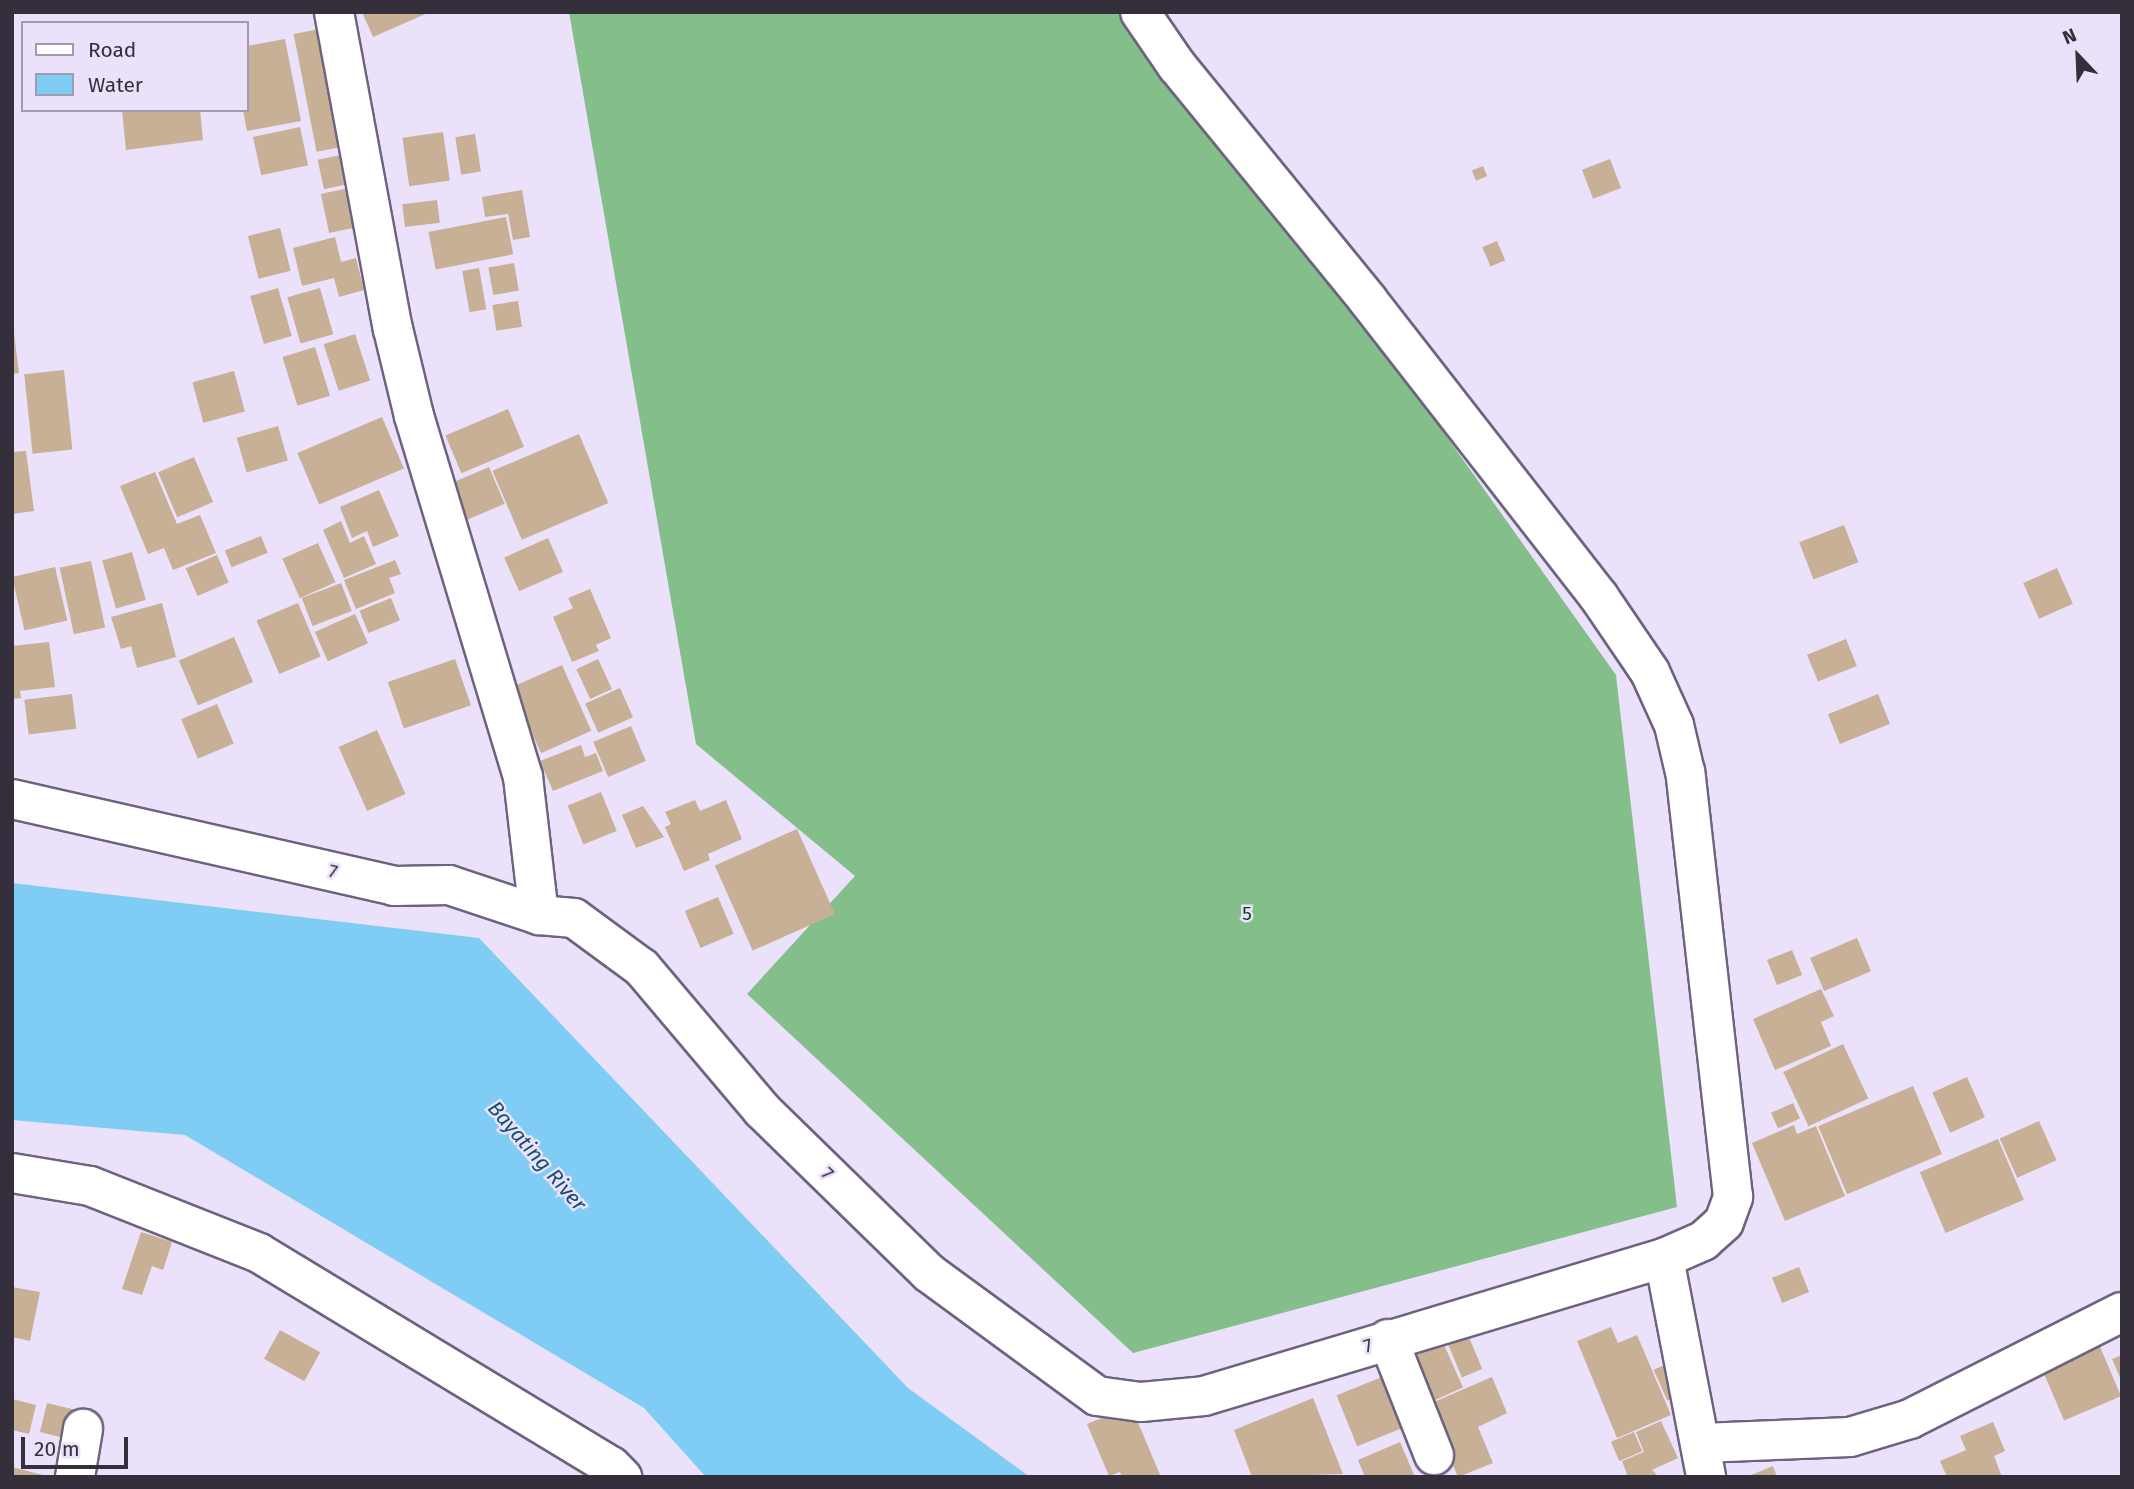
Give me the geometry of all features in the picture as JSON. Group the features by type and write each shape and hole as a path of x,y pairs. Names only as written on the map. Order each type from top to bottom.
{"street":[{"path":"334,12 393,329 414,416 523,777 539,915"},
{"name":"7","path":"12,799 394,886 449,885 539,915 574,918 642,968 762,1110 929,1273 1097,1396 1141,1402 1204,1396 1664,1258 1703,1241 1724,1222 1733,1197 1685,772 1674,724 1650,672 1599,597 1368,300 1177,66 1140,12"},
{"path":"12,1173 90,1186 259,1253 611,1466 622,1477"},
{"path":"1664,1258 1704,1460 1850,1437 1910,1419 2122,1312"},
{"path":"1388,1339 1434,1455"},
{"path":"75,1477 83,1429"}],"green space":[{"name":"5","path":"569,12 1145,12 1616,675 1677,1207 1133,1353 747,994 855,876 696,744"}],"water":[{"name":"Bayating River","path":"12,883 479,938 908,1388 1030,1477 706,1477 644,1408 185,1135 12,1120"}],"building":[{"path":"362,12 430,12 373,37"},
{"path":"330,27 353,145 317,152 294,34"},
{"path":"285,39 301,121 247,131 243,112 248,112 248,46"},
{"path":"122,112 200,112 203,140 126,150"},
{"path":"300,127 308,165 261,175 253,137"},
{"path":"443,132 450,181 409,186 402,138"},
{"path":"475,134 481,172 461,175 455,137"},
{"path":"350,153 356,182 324,189 318,160"},
{"path":"1610,159 1621,188 1593,199 1582,170"},
{"path":"1483,166 1487,176 1476,181 1472,170"},
{"path":"358,186 366,225 329,233 321,194"},
{"path":"522,190 530,237 513,240 508,214 485,217 482,197"},
{"path":"437,200 440,223 405,227 402,204"},
{"path":"506,217 513,254 436,269 428,232"},
{"path":"280,228 291,271 259,279 248,236"},
{"path":"335,237 341,262 356,258 364,290 339,297 334,278 302,286 293,248"},
{"path":"1497,241 1505,260 1490,267 1482,247"},
{"path":"514,263 519,291 493,295 488,268"},
{"path":"479,268 486,309 470,312 462,271"},
{"path":"278,288 292,336 264,344 250,296"},
{"path":"320,288 333,334 301,344 287,297"},
{"path":"518,301 522,327 496,331 492,305"},
{"path":"12,318 19,373 12,374"},
{"path":"355,334 370,381 339,391 324,344"},
{"path":"315,347 330,396 297,406 282,357"},
{"path":"64,370 72,450 33,454 24,374"},
{"path":"234,371 245,412 203,423 192,382"},
{"path":"508,409 524,447 461,473 445,436"},
{"path":"382,417 404,469 319,504 297,453"},
{"path":"278,426 288,461 247,472 237,438"},
{"path":"579,434 608,503 522,540 492,471"},
{"path":"26,451 34,511 12,514 12,452"},
{"path":"194,457 213,502 177,517 158,472"},
{"path":"489,467 505,504 460,523 444,486"},
{"path":"155,472 177,524 200,515 216,553 173,570 164,548 148,554 120,486"},
{"path":"379,490 399,536 373,547 367,531 352,538 340,507"},
{"path":"341,521 350,543 364,536 376,564 344,578 323,530"},
{"path":"1844,525 1858,562 1814,580 1799,542"},
{"path":"261,536 268,553 232,567 225,551"},
{"path":"548,538 563,572 519,591 504,558"},
{"path":"318,543 335,582 300,598 282,559"},
{"path":"132,552 146,600 116,609 102,561"},
{"path":"217,555 229,583 197,596 186,568"},
{"path":"395,560 401,574 389,578 395,593 356,609 344,580"},
{"path":"91,561 105,628 74,634 60,568"},
{"path":"55,567 67,621 25,630 12,577"},
{"path":"2057,568 2073,604 2039,619 2023,583"},
{"path":"341,583 352,611 313,626 302,598"},
{"path":"590,589 611,638 596,645 599,651 572,662 553,617 573,608 568,598"},
{"path":"391,598 400,620 368,633 359,611"},
{"path":"162,603 176,657 137,668 131,646 121,649 111,617"},
{"path":"298,603 321,656 279,674 257,621"},
{"path":"355,614 368,643 328,661 315,632"},
{"path":"234,637 253,682 198,706 179,660"},
{"path":"1846,639 1857,666 1818,682 1807,655"},
{"path":"49,642 55,687 20,691 21,698 12,699 12,646"},
{"path":"455,659 471,705 404,728 388,682"},
{"path":"598,659 612,689 590,699 576,669"},
{"path":"562,665 591,731 541,753 512,687"},
{"path":"620,688 633,717 598,733 585,703"},
{"path":"72,694 76,729 29,735 24,700"},
{"path":"1878,694 1890,724 1840,744 1828,714"},
{"path":"217,704 234,744 198,759 181,719"},
{"path":"631,726 646,761 608,777 593,742"},
{"path":"377,730 405,794 367,811 339,747"},
{"path":"581,745 585,757 596,753 603,771 553,791 540,761"},
{"path":"601,792 617,831 583,844 568,805"},
{"path":"695,800 700,811 726,800 742,839 708,854 710,860 684,871 665,827 671,824 665,812"},
{"path":"643,806 664,837 636,848 622,815"},
{"path":"797,829 835,914 753,951 715,866"},
{"path":"718,897 734,934 700,948 685,911"},
{"path":"1857,938 1871,971 1824,991 1810,958"},
{"path":"1792,950 1802,975 1777,985 1767,960"},
{"path":"1821,989 1834,1016 1821,1022 1831,1046 1775,1070 1753,1019"},
{"path":"1843,1044 1868,1098 1809,1126 1783,1072"},
{"path":"1967,1077 1985,1117 1950,1133 1932,1092"},
{"path":"1913,1086 1942,1154 1847,1194 1818,1126"},
{"path":"1793,1103 1800,1119 1778,1128 1771,1113"},
{"path":"2039,1121 2056,1160 2017,1178 2000,1138"},
{"path":"1794,1125 1797,1134 1816,1126 1845,1196 1785,1221 1752,1143"},
{"path":"1998,1139 2024,1200 1946,1233 1920,1172"},
{"path":"141,1232 172,1242 163,1270 152,1266 142,1295 122,1289"},
{"path":"1799,1267 1809,1292 1782,1303 1772,1278"},
{"path":"12,1287 40,1292 30,1341 12,1337"},
{"path":"1462,1321 1482,1369 1462,1377 1442,1330"},
{"path":"1611,1327 1618,1343 1637,1335 1671,1415 1617,1438 1577,1341"},
{"path":"1437,1329 1463,1387 1429,1403 1403,1344"},
{"path":"280,1330 320,1352 304,1381 264,1359"},
{"path":"2098,1342 2121,1396 2064,1421 2041,1366"},
{"path":"2122,1355 2122,1382 2112,1359"},
{"path":"1671,1362 1685,1393 1667,1401 1654,1370"},
{"path":"1382,1377 1403,1428 1357,1446 1337,1395"},
{"path":"1492,1377 1507,1413 1478,1427 1493,1463 1458,1477 1427,1405"},
{"path":"1313,1398 1343,1474 1252,1477 1234,1430"},
{"path":"12,1399 36,1405 29,1434 12,1430"},
{"path":"47,1403 76,1410 74,1420 65,1418 60,1437 40,1432"},
{"path":"1131,1406 1161,1477 1122,1477 1120,1472 1109,1476 1087,1424"},
{"path":"1661,1421 1678,1458 1652,1470 1659,1477 1628,1477 1622,1461 1644,1452 1636,1432"},
{"path":"1993,1422 2005,1451 1994,1456 2002,1477 1947,1477 1940,1461 1966,1450 1960,1436"},
{"path":"1634,1432 1642,1451 1619,1461 1611,1442"},
{"path":"1400,1442 1415,1477 1365,1477 1358,1460"},
{"path":"1773,1466 1777,1477 1751,1475"},
{"path":"12,1467 47,1476 47,1477 12,1477"}]}
